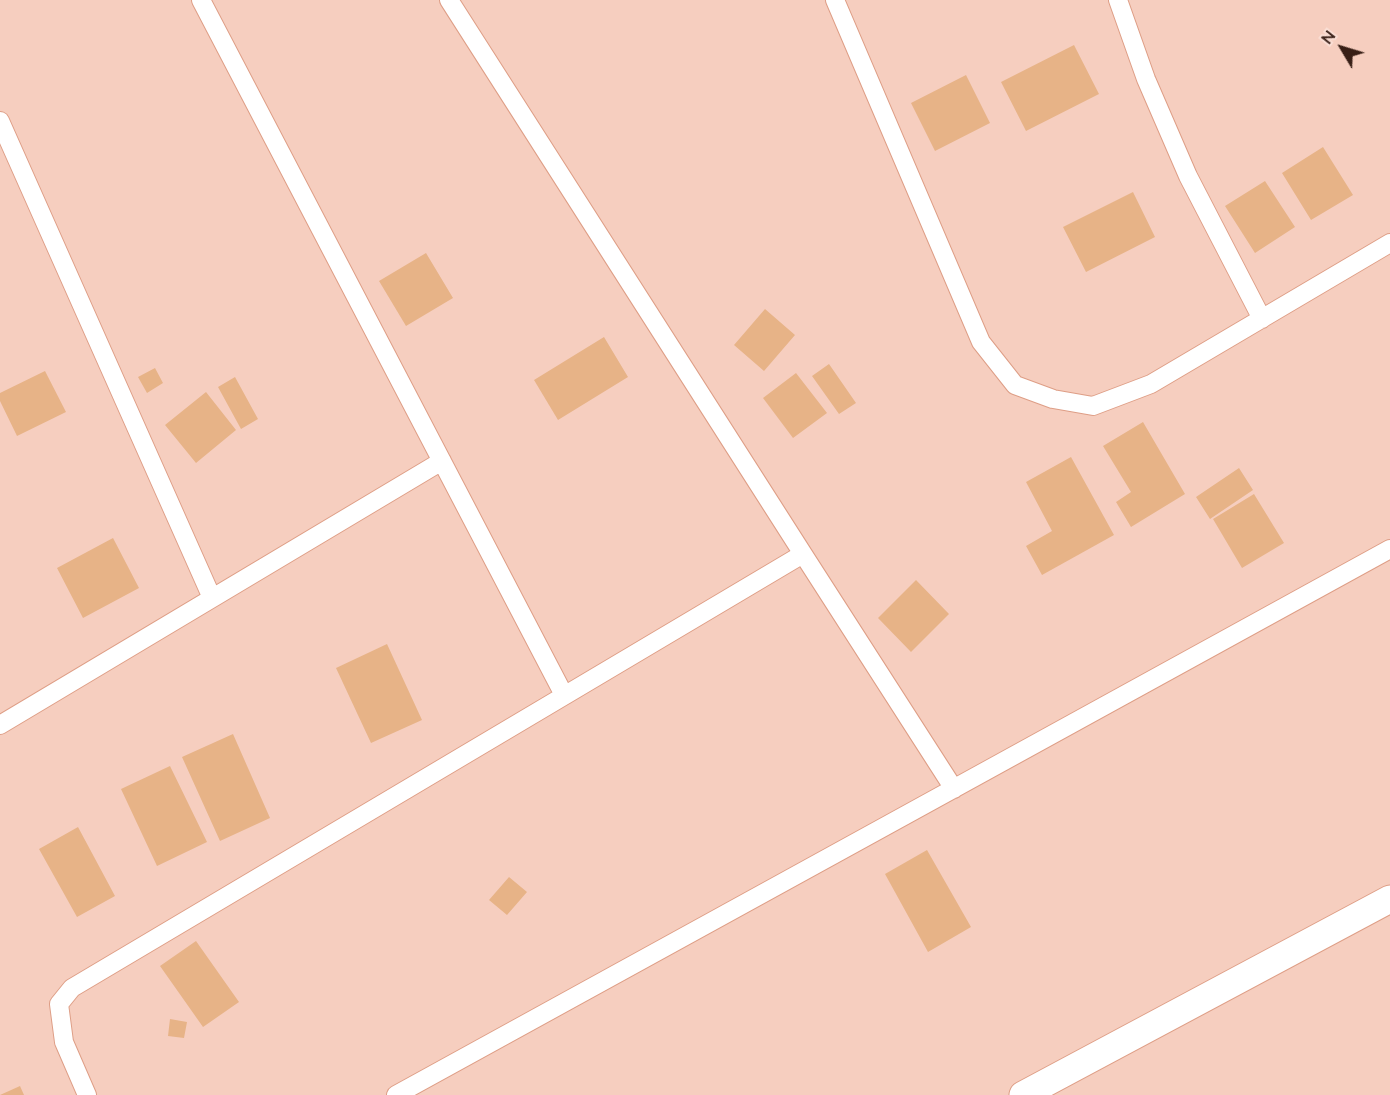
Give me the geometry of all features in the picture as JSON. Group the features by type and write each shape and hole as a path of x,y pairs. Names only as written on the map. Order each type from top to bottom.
{"street":[{"path":"201,0 564,695"},
{"path":"449,0 954,789"},
{"path":"835,0 981,342 1015,385 1053,399 1093,406 1151,384 1390,243"},
{"path":"1118,0 1146,79 1188,176 1262,319"},
{"path":"0,121 212,598"},
{"path":"0,725 442,461"},
{"path":"396,1095 1390,549"},
{"path":"87,1095 64,1042 59,1004 72,988 803,554"},
{"path":"1023,1095 1390,899"}],"building":[{"path":"1074,45 1099,94 1026,131 1001,82"},
{"path":"966,75 990,123 935,151 911,103"},
{"path":"1323,147 1353,195 1311,220 1282,173"},
{"path":"1265,181 1295,227 1255,253 1225,206"},
{"path":"1133,192 1155,237 1086,272 1063,227"},
{"path":"426,253 453,298 406,326 379,281"},
{"path":"765,309 795,335 764,371 734,345"},
{"path":"604,337 628,377 558,420 534,380"},
{"path":"829,364 856,403 839,414 812,376"},
{"path":"155,368 163,383 147,393 138,377"},
{"path":"45,371 66,412 17,436 0,401 0,393"},
{"path":"796,373 827,413 793,438 763,398"},
{"path":"235,377 258,419 241,429 218,387"},
{"path":"206,392 236,430 196,463 165,425"},
{"path":"1143,422 1185,494 1131,527 1116,502 1131,492 1103,446"},
{"path":"1071,457 1114,535 1042,575 1026,546 1052,531 1026,482"},
{"path":"1239,468 1253,490 1210,519 1196,497"},
{"path":"1254,494 1284,543 1242,568 1213,519"},
{"path":"113,538 139,588 83,618 57,568"},
{"path":"916,580 949,614 911,652 878,618"},
{"path":"387,644 422,720 371,743 336,668"},
{"path":"233,734 270,818 220,841 182,757"},
{"path":"170,766 207,842 157,866 121,789"},
{"path":"78,827 115,896 77,917 39,849"},
{"path":"927,850 971,927 928,952 885,874"},
{"path":"509,877 527,892 507,915 489,900"},
{"path":"196,941 239,1002 203,1027 160,966"},
{"path":"170,1019 187,1022 184,1038 168,1036"},
{"path":"20,1086 24,1095 0,1095"}]}
